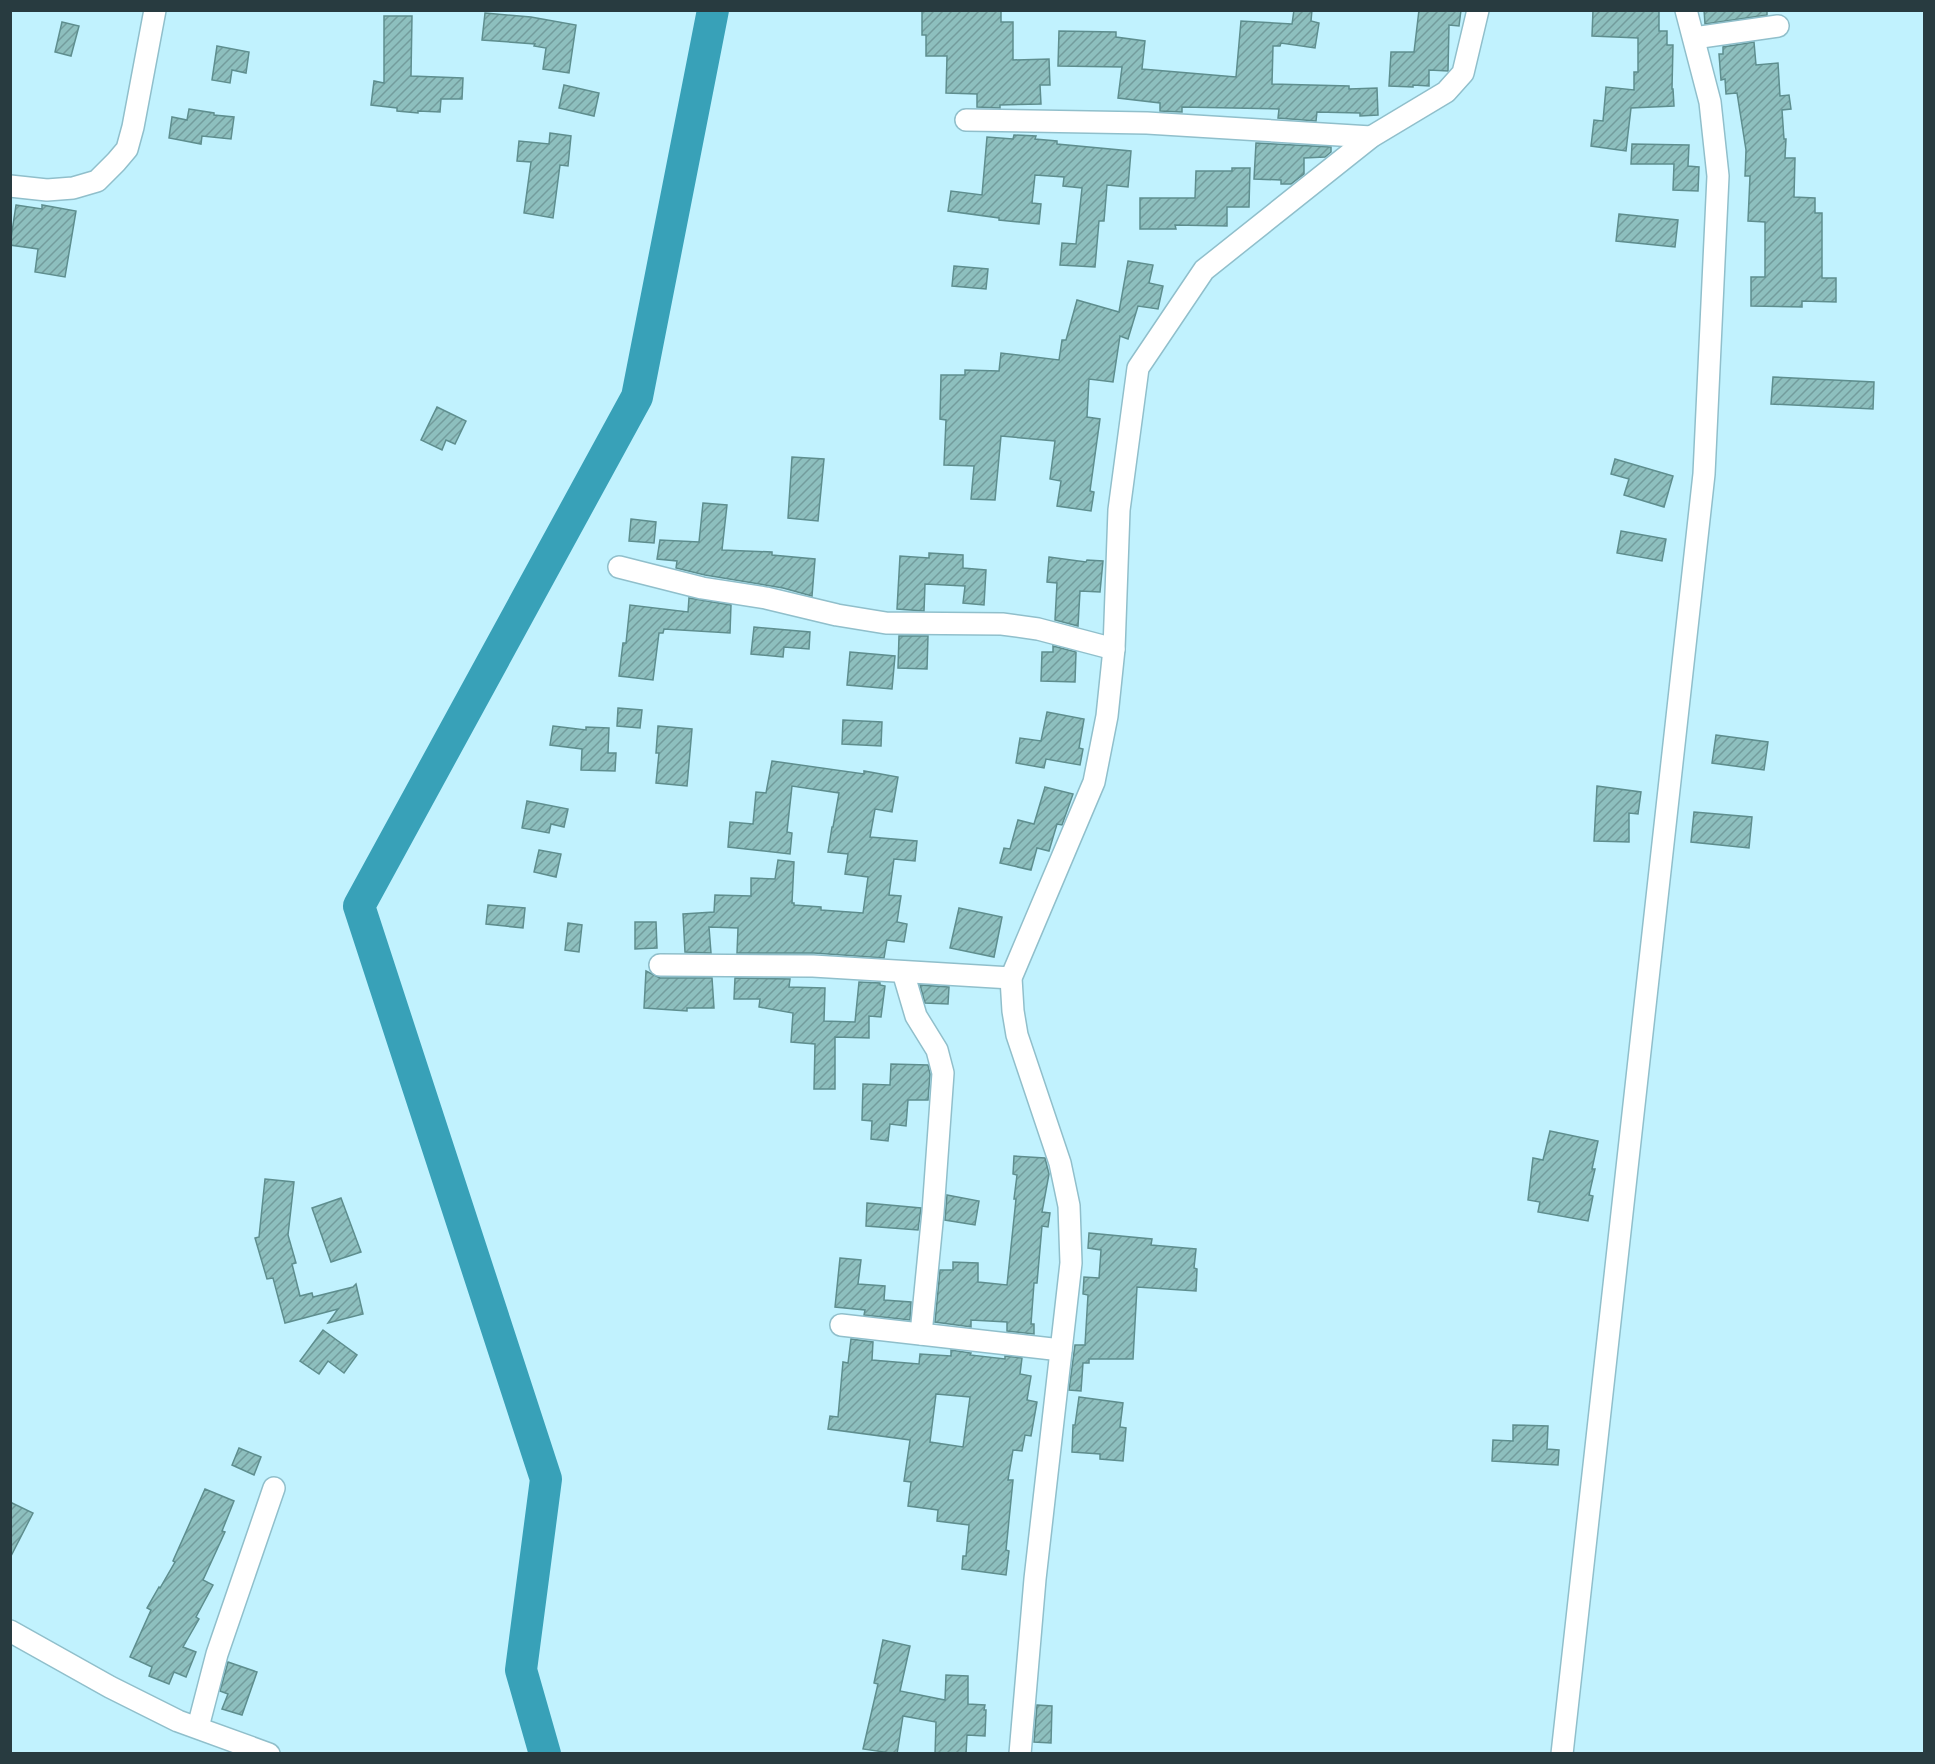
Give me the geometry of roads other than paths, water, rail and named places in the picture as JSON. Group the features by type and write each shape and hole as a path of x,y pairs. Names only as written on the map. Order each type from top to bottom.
{"street":[{"path":"10,186 47,190 73,188 97,181 127,149 155,10"},
{"path":"1020,1754 1035,1579 1071,1263 1069,1206 1060,1163 1017,1035 1011,978 1094,782 1107,716 1114,649 1119,510 1138,368 1204,270 1371,137 1446,92 1463,72 1478,10"},
{"path":"1562,1754 1704,474 1718,176 1710,102 1686,10"},
{"path":"1694,38 1778,26"},
{"path":"966,120 1147,123 1371,137"},
{"path":"619,567 702,588 766,598 837,615 886,623 1002,624 1038,629 1114,649"},
{"path":"660,965 813,966 1011,978"},
{"path":"903,972 916,1016 937,1050 944,1073 921,1334"},
{"path":"841,1325 1061,1350"},
{"path":"198,1727 218,1654 274,1488"},
{"path":"10,1631 110,1687 178,1721 269,1754"}],"waterway":[{"path":"545,1754 521,1670 546,1479 359,906 637,397 713,10"}]}
